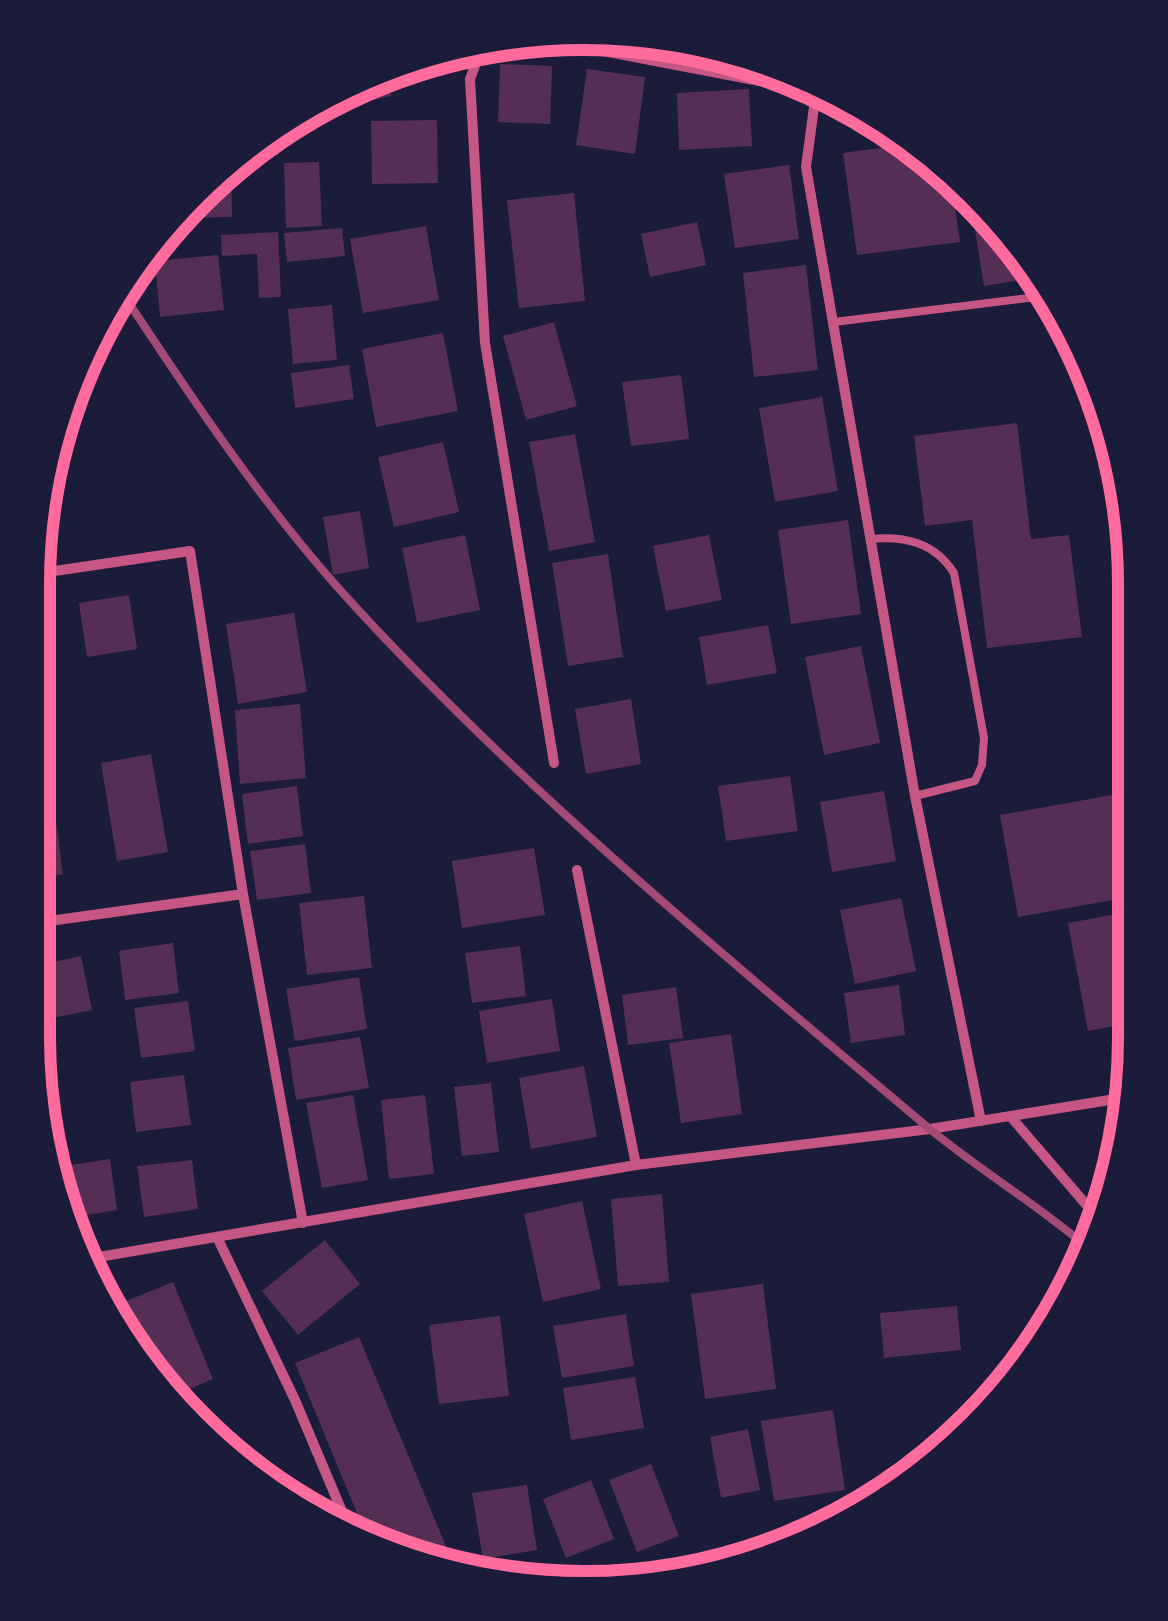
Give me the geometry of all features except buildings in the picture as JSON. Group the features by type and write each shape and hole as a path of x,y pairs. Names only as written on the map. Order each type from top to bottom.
{"street":[{"path":"600,50 768,83"},
{"path":"477,61 470,79 485,343 554,763"},
{"path":"815,103 806,167 915,796 982,1122"},
{"path":"50,572 190,551 243,894 303,1223"},
{"path":"577,870 636,1165"},
{"path":"50,921 243,894"},
{"path":"98,1257 636,1165 982,1122 1114,1099"},
{"path":"1010,1117 1090,1209"},
{"path":"217,1237 295,1400 343,1513"}],"lane":[{"path":"834,322 1034,297"},
{"path":"871,538 899,536 923,544 944,557 954,572 984,738 982,765 975,781 915,796"}],"railway":[{"path":"130,304 201,411 287,527 417,672 557,807 702,936 945,1141 1078,1240"}]}
